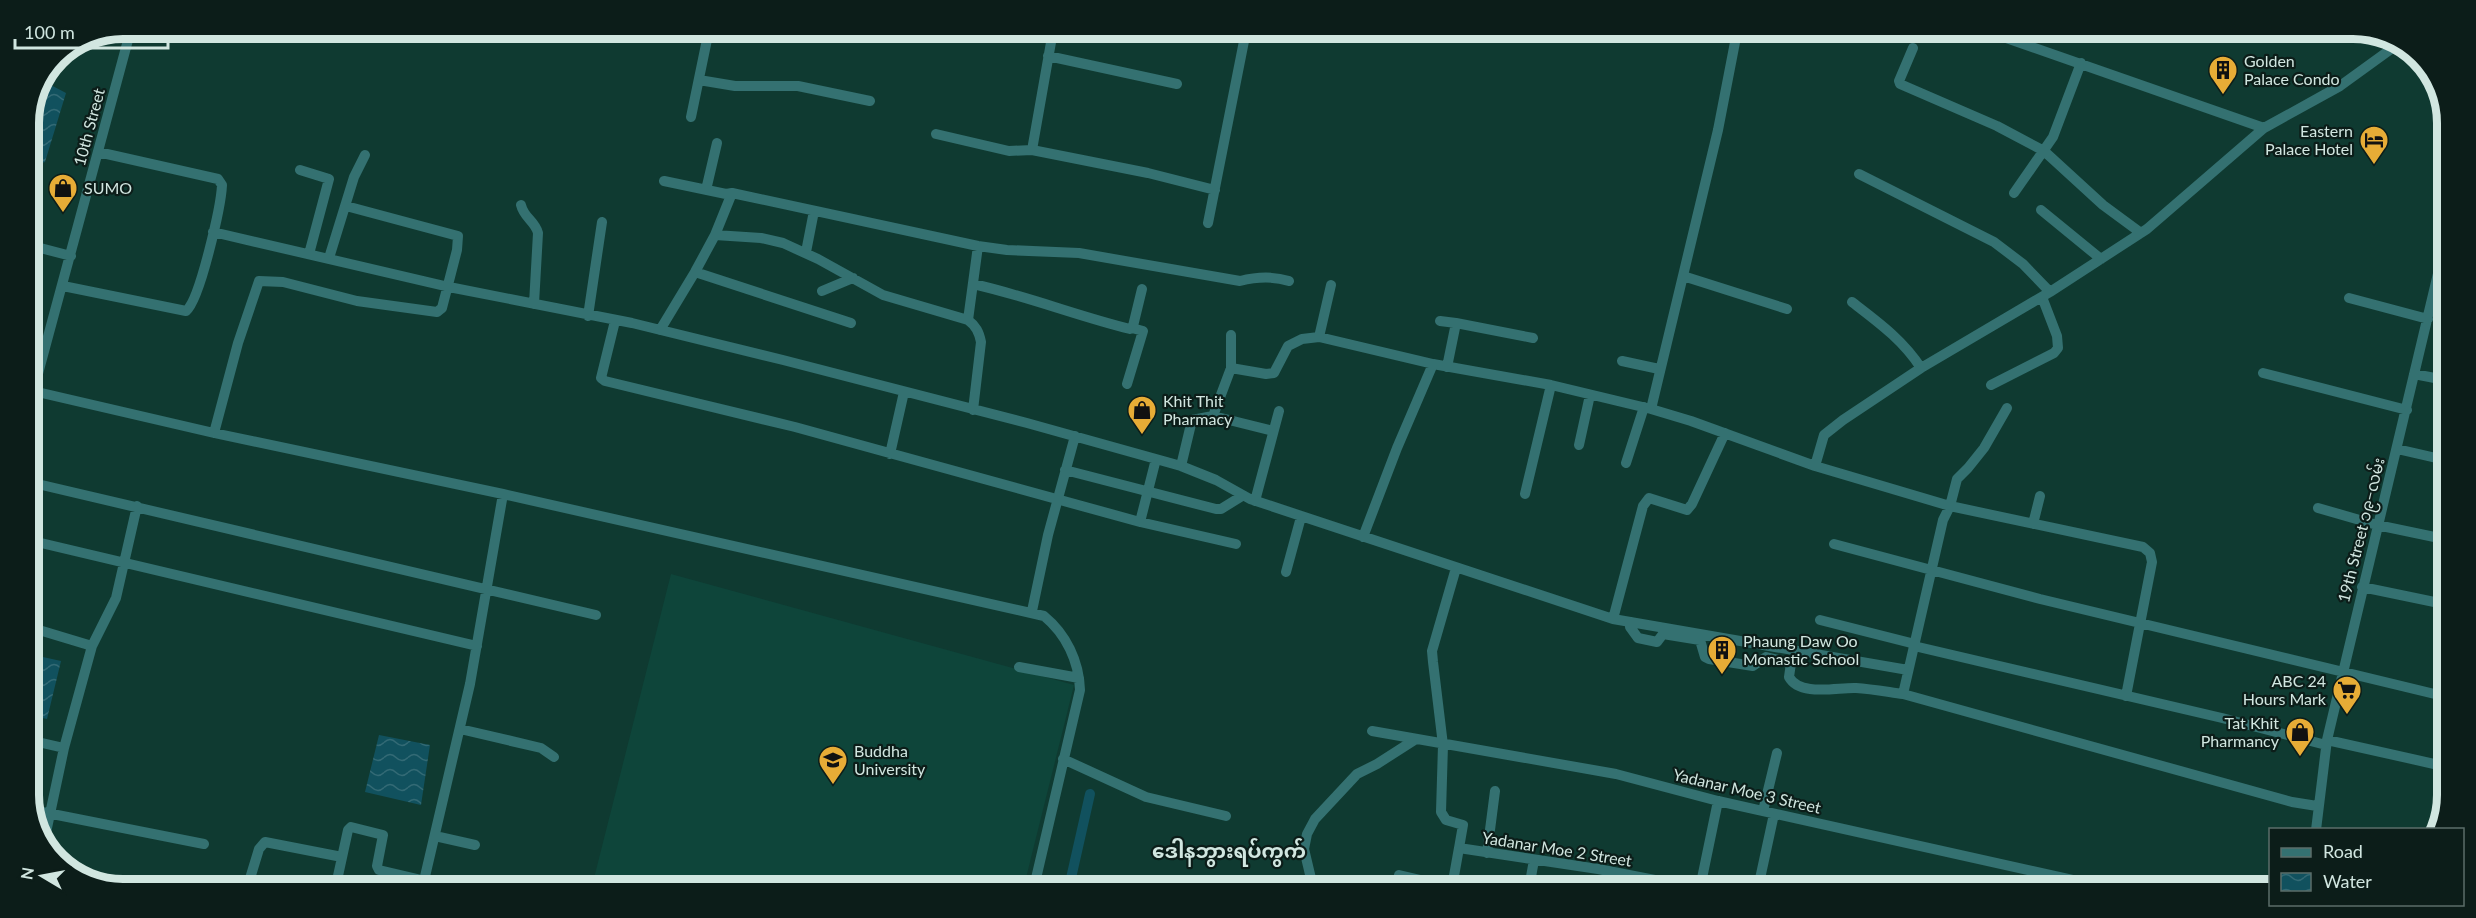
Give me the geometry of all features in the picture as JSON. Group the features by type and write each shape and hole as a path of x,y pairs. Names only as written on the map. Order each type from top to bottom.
{"street":[{"name":"10th Street","path":"39,370 128,39"},
{"path":"691,117 707,39"},
{"path":"1032,150 1051,39"},
{"path":"1208,223 1244,39"},
{"path":"1626,464 1659,369 1683,276 1718,130 1736,39"},
{"path":"2010,39 2264,128"},
{"path":"1913,48 1899,81 1900,84 1997,126 2044,151 2103,205 2141,233"},
{"path":"1815,466 1821,441 1829,430 1921,368 2046,295 2141,233 2264,128 2340,86 2391,49"},
{"path":"1048,56 1177,84"},
{"path":"2014,193 2044,151 2061,120 2081,63"},
{"path":"699,80 735,86 798,86 870,101"},
{"path":"936,134 1009,151 1032,150 1148,173 1215,190"},
{"path":"706,190 717,142"},
{"path":"63,286 186,311 194,299 213,232 222,194 221,182 210,176 98,152"},
{"path":"329,258 354,177 365,155"},
{"path":"300,170 329,179 309,254"},
{"path":"1859,174 1994,242 2023,264 2046,295 2058,348 2046,357 1991,385"},
{"path":"664,181 726,194 732,193 978,246 1006,250 1079,253 1240,281 1267,278 1289,281"},
{"path":"660,330 715,235 732,193"},
{"path":"520,205 525,217 534,224 538,233 534,304"},
{"path":"214,433 257,283 263,280 283,282 357,301 431,313 442,308 449,287 458,236 346,206"},
{"path":"2041,210 2101,259"},
{"path":"806,252 814,211"},
{"path":"588,316 602,222"},
{"path":"213,232 449,287 660,330 1075,436 1181,466 1216,480 1255,501 1613,619 1908,670"},
{"path":"715,235 761,238 783,243 806,252 893,299 968,320 976,328 981,342 973,410"},
{"path":"968,320 978,246"},
{"path":"39,248 71,256"},
{"path":"695,272 851,323"},
{"path":"1683,276 1787,309"},
{"path":"822,291 853,278"},
{"name":"19th Street ၁၉−လမ်း","path":"2316,827 2326,742 2437,280"},
{"path":"973,284 1024,296 1079,316 1143,331 1127,384"},
{"path":"1319,337 1331,285"},
{"path":"1132,328 1142,290"},
{"path":"2349,298 2428,319"},
{"path":"1852,302 1894,335 1909,350 1921,368"},
{"path":"2432,302 2437,303"},
{"path":"615,321 602,380 795,427 1140,522 1236,544"},
{"path":"1440,321 1533,338"},
{"path":"1447,367 1456,323"},
{"path":"1213,416 1231,368 1231,336"},
{"path":"1231,368 1266,374 1274,373 1288,345 1302,339 1319,337 1433,364 1551,386 1647,408 1725,433 1815,466 1950,506 2144,547 2150,553 2152,562 2126,696"},
{"path":"1622,361 1659,369"},
{"path":"1363,537 1397,448 1433,364"},
{"path":"2263,373 2407,410"},
{"path":"2414,374 2437,378"},
{"path":"1525,494 1551,386"},
{"path":"39,391 214,433 503,494 1032,611 1044,616 1056,628 1072,653 1080,690 1036,879"},
{"path":"890,454 904,392"},
{"path":"1579,445 1590,395"},
{"path":"1903,694 1943,520 1950,506 1956,479 1984,448 2007,408"},
{"path":"1255,501 1279,411"},
{"path":"1181,466 1192,420 1213,416 1273,431"},
{"path":"1613,619 1643,506 1649,498 1687,510 1692,504 1725,433"},
{"path":"1032,611 1048,535 1075,436"},
{"path":"2397,449 2437,458"},
{"path":"1140,522 1155,459"},
{"path":"1065,470 1216,509 1221,509 1242,496"},
{"path":"39,484 596,615"},
{"path":"425,879 477,646 503,494"},
{"path":"2033,524 2040,496"},
{"path":"47,830 64,748 92,646 113,605 137,506"},
{"path":"2318,508 2437,538"},
{"path":"1286,572 1302,517"},
{"path":"41,543 477,646"},
{"path":"1834,544 2140,623 2437,695"},
{"path":"1443,745 1432,651 1456,568"},
{"path":"2362,587 2437,603"},
{"path":"1820,620 2126,696 2437,765"},
{"path":"1631,622 1630,627 1638,638 1657,642 1664,634 1700,640 1706,657 1709,659 1753,666 1766,657 1791,663 1789,678 1797,686 1855,688 1903,694 2292,802 2317,806"},
{"path":"39,630 92,646"},
{"path":"1018,667 1079,678"},
{"path":"460,729 541,748 554,757"},
{"name":"Yadanar Moe 3 Street","path":"1372,731 1443,745 1513,754 1616,774 1768,813 2067,879"},
{"path":"1311,879 1304,849 1306,834 1315,819 1356,774 1386,759 1416,739"},
{"path":"39,742 64,748"},
{"name":"Yadanar Moe 2 Street","path":"1443,745 1441,813 1446,820 1462,824 1460,848 1651,879"},
{"path":"1759,879 1777,753"},
{"path":"1064,759 1146,797 1226,816"},
{"path":"1487,853 1495,791"},
{"path":"1700,879 1718,801"},
{"path":"41,812 204,844"},
{"path":"337,879 349,828 381,834 383,836 377,868 383,872 409,879"},
{"path":"435,836 475,845"},
{"path":"250,879 260,849 265,842 342,857"},
{"path":"1453,879 1460,848"},
{"path":"1531,879 1534,860"},
{"path":"1399,875 1416,879"},
{"path":"2048,879 2049,875"}],"shaded area":[{"name":"Buddha University","path":"671,574 1074,685 1026,879 594,879"}],"water":[{"path":"49,84 66,93 45,162 39,164 39,123 41,107"},
{"path":"39,656 61,661 47,719 39,717"},
{"path":"379,735 430,745 421,805 365,792"}],"waterway":[{"path":"1071,879 1090,794"}],"place":[{"name":"Golden Palace Condo","path":"2223,96"},
{"name":"Eastern Palace Hotel","path":"2374,166"},
{"name":"SUMO","path":"63,214"},
{"name":"Khit Thit Pharmacy","path":"1142,436"},
{"name":"Phaung Daw Oo Monastic School","path":"1722,676"},
{"name":"ABC 24 Hours Mark","path":"2347,716"},
{"name":"Tat Khit Pharmancy","path":"2300,758"},
{"name":"Buddha University","path":"833,786"}],"district":[{"name":"ဒေါနဘွားရပ်ကွက်","path":"1229,851"}]}
